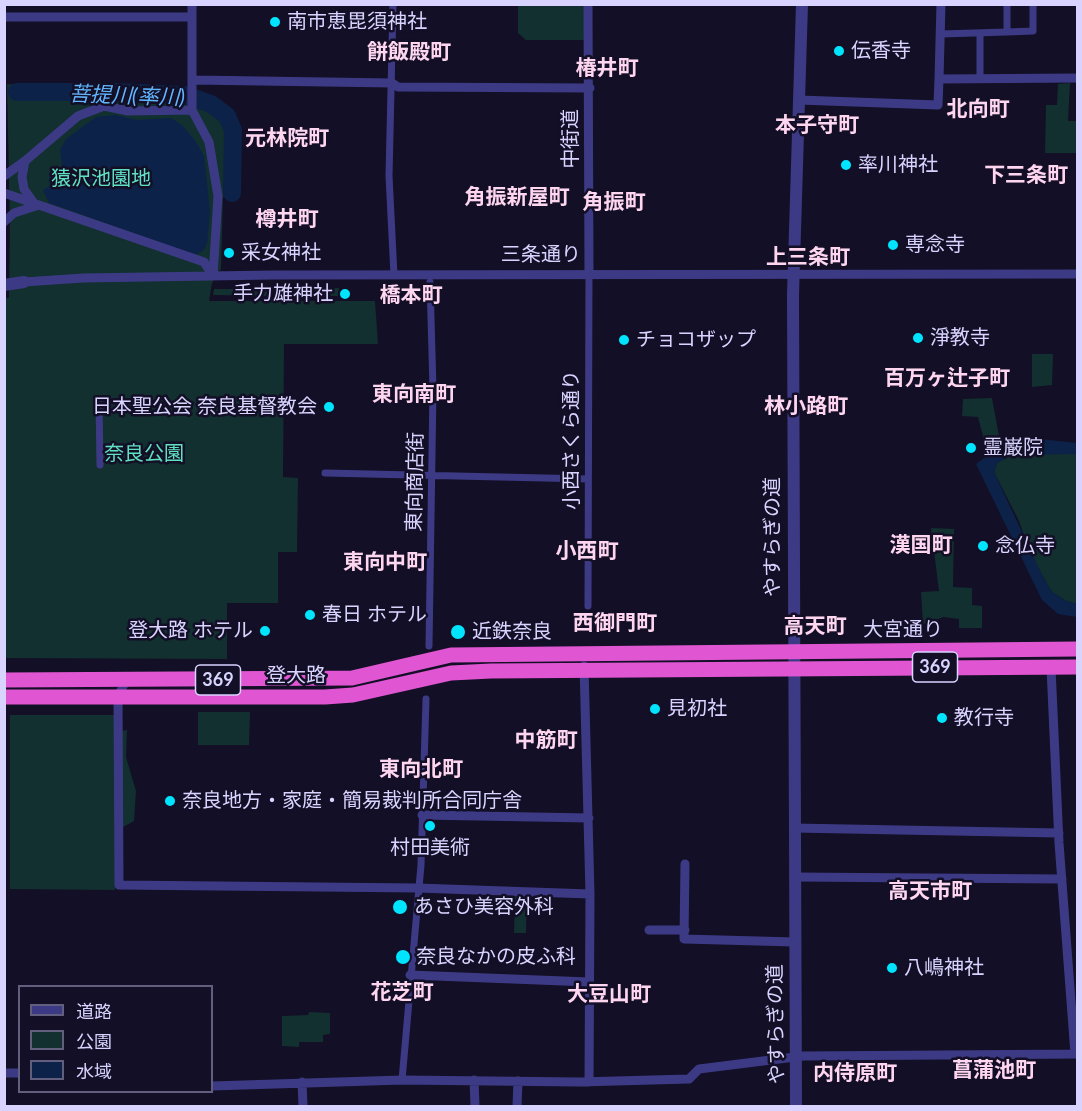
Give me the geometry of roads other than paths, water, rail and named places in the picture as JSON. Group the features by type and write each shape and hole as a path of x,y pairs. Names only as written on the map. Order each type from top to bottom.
{"highway":[{"name":"大宮通り","path":"584,654 1077,648"},
{"name":"登大路","path":"4,680 324,680 352,678 451,655 584,654"},
{"name":"大宮通り","path":"584,670 1077,667"},
{"name":"登大路","path":"4,697 325,697 353,695 451,673 584,670"},
{"path":"324,680 325,697"}],"street":[{"path":"192,4 192,109 206,133 214,164 218,196 213,276"},
{"path":"393,4 388,176 394,275"},
{"name":"中街道","path":"588,4 589,274"},
{"name":"やすらぎの道","path":"796,1107 793,273 802,4"},
{"path":"799,100 938,105 941,4"},
{"path":"1007,4 1007,32"},
{"path":"941,34 1033,31 1033,4"},
{"path":"4,17 192,17"},
{"path":"980,34 980,79"},
{"path":"939,79 1077,78"},
{"path":"193,80 392,82 398,87 590,88"},
{"path":"4,176 87,111 104,106 128,111 192,109"},
{"path":"25,161 22,177 24,189 36,206"},
{"path":"4,193 36,206 204,262 213,276"},
{"path":"4,222 14,213 36,206"},
{"name":"小西さくら通り","path":"588,606 589,274"},
{"name":"三条通り","path":"4,285 83,278 213,276 1077,274"},
{"name":"東向商店街","path":"429,646 432,476 430,282"},
{"path":"99,399 100,465"},
{"path":"325,473 588,479"},
{"path":"584,654 590,894 589,1082"},
{"path":"213,1086 402,1080 589,1082 689,1079 699,1069 796,1058 856,1055 1076,1054 1059,833 1051,668"},
{"path":"126,681 118,696 119,885 418,888 590,894"},
{"path":"402,1080 418,888 426,699"},
{"path":"422,815 589,819"},
{"path":"794,828 1059,833"},
{"path":"685,864 684,939 795,942"},
{"path":"795,877 1062,879"},
{"path":"649,930 685,930"},
{"path":"410,975 589,982"},
{"path":"474,1080 475,1107"},
{"path":"517,1107 518,1081"},
{"path":"302,1082 303,1107"}],"water":[{"path":"116,115 136,120 171,118 182,125 195,140 204,156 210,211 207,244 203,251 195,255 49,203 43,190 50,186 49,176 62,168 60,150 66,139 96,117"},
{"path":"1040,439 1077,443 1077,454 1011,455 997,463 994,472 1043,577 1052,592 1066,601 1077,604 1077,617 1058,614 1042,600 976,464 984,458"}],"waterway":[{"name":"菩提川(率川)","path":"17,92 185,95 211,104 227,116 233,130 232,193"}],"place":[{"name":"南市恵毘須神社","path":"275,22"},
{"name":"伝香寺","path":"839,51"},
{"name":"率川神社","path":"846,165"},
{"name":"専念寺","path":"893,245"},
{"name":"采女神社","path":"229,253"},
{"name":"手力雄神社","path":"345,294"},
{"name":"淨教寺","path":"918,338"},
{"name":"チョコザップ","path":"624,340"},
{"name":"日本聖公会 奈良基督教会","path":"329,407"},
{"name":"霊巌院","path":"971,448"},
{"name":"念仏寺","path":"983,546"},
{"name":"春日 ホテル","path":"310,615"},
{"name":"登大路 ホテル","path":"265,631"},
{"name":"近鉄奈良","path":"458,632"},
{"name":"見初社","path":"655,709"},
{"name":"教行寺","path":"942,718"},
{"name":"奈良地方・家庭・簡易裁判所合同庁舎","path":"170,801"},
{"name":"村田美術","path":"430,826"},
{"name":"あさひ美容外科","path":"400,907"},
{"name":"奈良なかの皮ふ科","path":"403,957"},
{"name":"八嶋神社","path":"892,968"}],"district":[{"name":"餅飯殿町","path":"409,52"},
{"name":"椿井町","path":"607,68"},
{"name":"北向町","path":"978,109"},
{"name":"本子守町","path":"817,125"},
{"name":"元林院町","path":"287,138"},
{"name":"下三条町","path":"1026,175"},
{"name":"角振新屋町","path":"517,197"},
{"name":"角振町","path":"614,202"},
{"name":"樽井町","path":"287,219"},
{"name":"上三条町","path":"808,257"},
{"name":"橋本町","path":"411,295"},
{"name":"百万ヶ辻子町","path":"947,378"},
{"name":"東向南町","path":"414,394"},
{"name":"林小路町","path":"806,406"},
{"name":"漢国町","path":"921,545"},
{"name":"小西町","path":"587,551"},
{"name":"東向中町","path":"385,562"},
{"name":"西御門町","path":"615,623"},
{"name":"高天町","path":"815,626"},
{"name":"中筋町","path":"546,740"},
{"name":"東向北町","path":"421,769"},
{"name":"高天市町","path":"930,891"},
{"name":"花芝町","path":"402,992"},
{"name":"大豆山町","path":"609,994"},
{"name":"菖蒲池町","path":"994,1070"},
{"name":"内侍原町","path":"855,1073"}],"park label":[{"name":"猿沢池園地","path":"101,179"},
{"name":"奈良公園","path":"144,454"}]}
